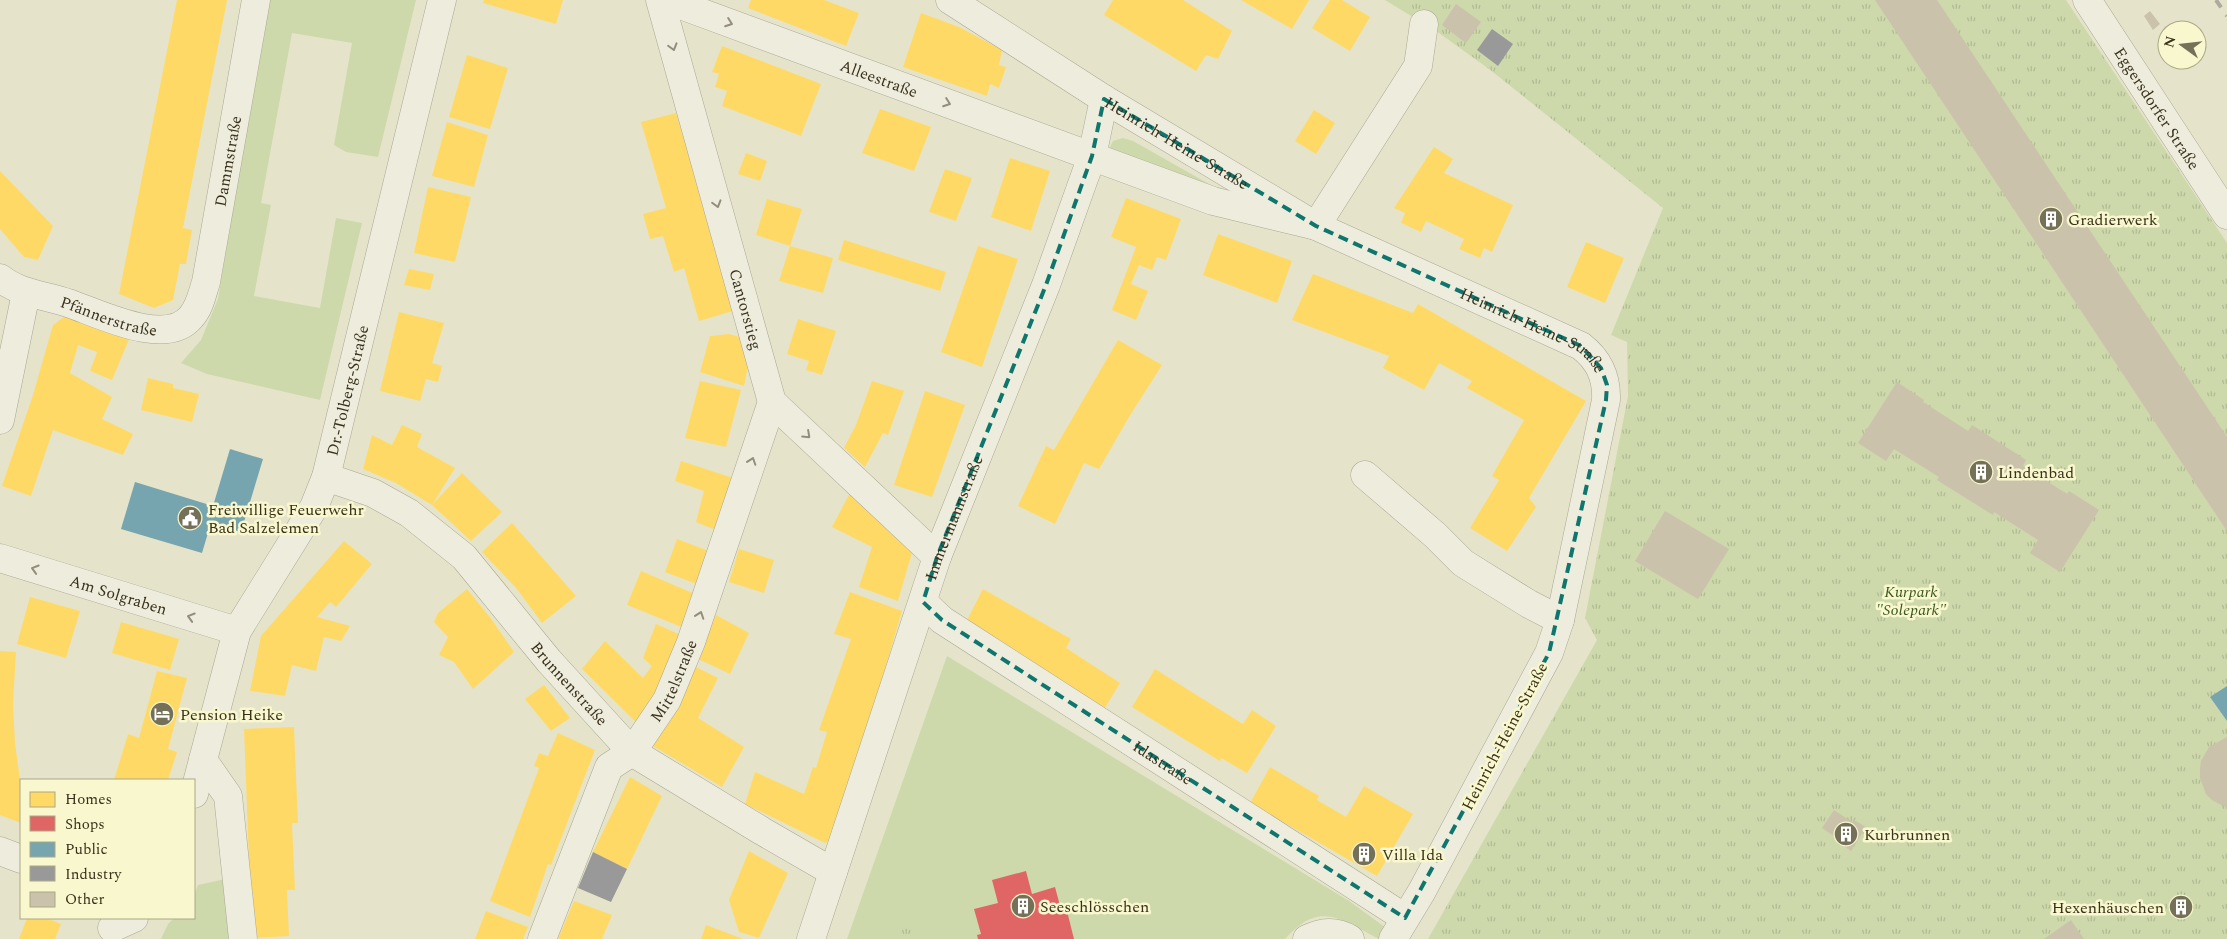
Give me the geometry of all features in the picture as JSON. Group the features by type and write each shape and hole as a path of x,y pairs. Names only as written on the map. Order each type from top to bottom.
{"street":[{"name":"Dammstraße","path":"190,318 200,303 206,282 256,0"},
{"name":"Dr.-Tolberg-Straße","path":"195,790 237,631 314,507 326,477 442,0"},
{"name":"Cantorstieg","path":"660,0 772,402"},
{"name":"Alleestraße","path":"667,0 1213,201 1316,226"},
{"name":"Heinrich-Heine-Straße","path":"950,0 1104,99 1316,226 1581,346 1592,354 1601,368 1607,385 1606,400 1560,620 1549,653 1422,891 1399,929"},
{"name":"Eggersdorfer Straße","path":"2087,0 2227,214"},
{"path":"1316,226 1418,66 1424,24"},
{"name":"Immermannstraße","path":"811,939 937,557 1046,285 1092,156 1104,99"},
{"name":"Pfännerstraße","path":"0,278 7,284 26,292 63,301 142,329 161,330 178,326 190,318"},
{"path":"0,420 26,292"},
{"path":"772,402 937,557"},
{"name":"Mittelstraße","path":"542,939 609,767 632,752 667,700 691,642 772,402"},
{"path":"1365,475 1436,535 1463,563 1529,604 1560,620"},
{"name":"Brunnenstraße","path":"326,477 374,493 409,512 464,557 549,662 632,752 833,872"},
{"name":"Am Solgraben","path":"0,558 237,631"},
{"name":"Idastraße","path":"922,602 942,620 1399,929"},
{"path":"203,760 228,796 243,939"},
{"path":"0,851 20,859"},
{"path":"1307,939 1326,932 1337,933 1350,939"}],"highlighted area":[{"path":"1104,99 1316,226 1581,346 1601,368 1607,385 1606,400 1549,653 1405,918 942,620 923,602 937,557 1046,285 1092,156"}],"green space":[{"path":"268,0 416,0 378,157 346,152 334,145 352,43 292,33 261,203 271,205 254,296 320,308 336,218 362,223 320,400 207,374 181,363 201,340 218,299"},
{"name":"Kurpark \"Solepark\"","path":"1385,0 2066,0 2227,243 2227,939 1428,939 1597,640 1585,618 1628,396 1627,342 1611,335 1663,208 1489,69 1439,33"},
{"path":"1123,138 1133,141 1232,197 1108,151 1113,141"},
{"path":"947,656 1349,901 1389,930 1383,939 1379,939 1341,920 1320,917 1309,920 1297,927 1285,939 847,939"},
{"path":"230,878 236,939 161,939 168,924 173,919 195,919 195,892 198,885"},
{"path":"912,927 915,939 865,939"}],"building: Homes":[{"path":"177,0 227,0 183,228 192,230 186,264 180,264 173,300 154,308 119,294"},
{"path":"484,0 563,0 556,24 483,3"},
{"path":"751,0 824,0 859,13 846,46 748,8"},
{"path":"1113,0 1183,0 1232,31 1218,59 1206,55 1196,71 1104,15"},
{"path":"1241,0 1309,0 1292,29"},
{"path":"1330,0 1342,0 1370,17 1350,51 1312,28"},
{"path":"921,13 959,27 1002,50 999,65 1006,67 999,88 990,84 987,96 903,67"},
{"path":"722,46 821,84 801,136 722,106 727,91 715,87 719,74 712,72"},
{"path":"467,55 508,68 490,129 449,117"},
{"path":"880,109 931,127 914,171 862,153"},
{"path":"1314,110 1335,123 1316,154 1295,141"},
{"path":"676,113 736,310 699,321 684,268 674,272 663,236 650,239 643,214 666,208 641,122"},
{"path":"447,122 488,135 474,187 432,176"},
{"path":"1434,147 1453,159 1444,173 1513,205 1492,252 1484,248 1480,258 1459,249 1464,239 1426,221 1421,232 1401,223 1405,213 1394,208"},
{"path":"746,153 767,161 760,181 738,174"},
{"path":"1010,158 1050,171 1031,231 991,217"},
{"path":"945,169 972,178 956,221 929,212"},
{"path":"0,171 53,226 38,260 24,257 0,229"},
{"path":"428,187 471,197 455,262 414,253"},
{"path":"1126,198 1181,219 1166,260 1157,257 1152,270 1139,265 1131,284 1148,291 1136,320 1112,310 1136,247 1111,237"},
{"path":"767,199 802,209 790,246 756,235"},
{"path":"1218,234 1292,261 1277,303 1203,275"},
{"path":"844,240 946,272 940,291 838,260"},
{"path":"1586,242 1624,258 1605,303 1567,287"},
{"path":"790,246 833,258 823,293 779,281"},
{"path":"978,246 1018,259 982,367 941,352"},
{"path":"409,269 434,274 430,290 404,285"},
{"path":"1313,274 1413,313 1418,304 1586,401 1529,498 1536,507 1507,551 1470,528 1499,480 1492,476 1524,420 1467,388 1472,381 1439,363 1424,390 1383,368 1389,356 1292,320"},
{"path":"399,312 444,323 432,363 442,366 438,382 426,379 420,401 380,391"},
{"path":"64,317 130,337 112,380 90,371 97,352 78,345 70,373 112,397 102,419 133,434 123,455 53,430 31,496 2,486 33,395 53,325"},
{"path":"798,319 836,331 822,375 806,370 809,361 787,354"},
{"path":"729,334 747,339 751,351 744,386 700,372 710,336"},
{"path":"1118,340 1162,365 1099,469 1084,463 1055,524 1018,506 1046,446 1054,450"},
{"path":"148,378 173,384 173,388 199,394 192,422 141,410"},
{"path":"700,381 741,390 726,447 685,438"},
{"path":"872,381 904,391 888,435 883,433 865,467 844,448 856,425"},
{"path":"925,391 965,405 932,497 894,485"},
{"path":"402,425 422,434 417,447 455,468 432,505 396,483 363,469 372,435 392,445"},
{"path":"681,461 733,478 718,531 696,522 704,491 675,481"},
{"path":"462,473 502,512 471,541 432,505"},
{"path":"850,493 913,549 898,601 859,587 872,547 832,527"},
{"path":"512,523 576,596 542,623 517,589 482,552"},
{"path":"677,539 714,553 702,586 665,572"},
{"path":"344,541 372,564 336,607 330,602 317,617 350,626 341,641 324,637 316,671 292,665 285,696 250,691 261,636"},
{"path":"739,549 774,560 764,593 729,582"},
{"path":"641,571 697,595 684,628 627,605"},
{"path":"467,589 492,620 514,652 473,689 454,662 439,655 448,637 434,622 438,613"},
{"path":"983,589 1071,639 1066,648 1120,683 1103,711 963,628"},
{"path":"850,592 902,611 835,839 825,843 745,804 755,772 804,794 813,767 816,768 827,732 819,730 851,639 834,634"},
{"path":"30,597 80,611 66,658 17,644"},
{"path":"716,615 749,633 730,674 698,659"},
{"path":"121,622 179,639 170,670 112,653"},
{"path":"656,624 683,636 640,726 582,669 605,641 643,678 652,666 643,658"},
{"path":"0,651 16,652 13,704 15,743 20,780 20,823 0,815"},
{"path":"694,666 718,678 698,718 744,747 722,787 653,746"},
{"path":"1155,669 1243,724 1252,710 1276,726 1247,773 1221,758 1220,761 1132,707"},
{"path":"157,671 187,678 168,749 177,752 168,779 114,779 128,734 139,738"},
{"path":"544,685 570,718 551,731 525,699"},
{"path":"294,727 298,823 292,823 295,890 287,890 289,936 252,938 244,729"},
{"path":"558,733 595,750 551,865 548,864 530,917 490,901 539,768 534,766 539,753 548,756"},
{"name":"Villa Ida","path":"1270,767 1319,796 1317,800 1346,817 1364,786 1413,814 1377,876 1250,803"},
{"path":"630,777 662,796 627,869 593,852"},
{"path":"749,851 788,873 759,938 739,932 729,900"},
{"path":"574,901 612,915 602,939 558,939"},
{"path":"486,911 528,927 523,939 475,939"},
{"path":"27,919 48,919 61,924 55,939 19,939"},
{"path":"706,925 743,939 701,939"}],"building: Shops":[{"name":"Seeschlösschen","path":"1026,871 1032,894 1055,887 1062,913 1067,911 1074,939 978,939 977,935 981,934 974,909 998,903 992,880"}],"building: Public":[{"path":"230,449 263,459 241,532 211,523 202,553 121,529 135,482 213,506"},
{"path":"2227,686 2227,721 2210,697"}],"building: Industry":[{"path":"1492,29 1513,44 1498,66 1477,50"},
{"path":"593,852 627,869 611,902 578,888"}],"building: Other":[{"name":"Gradierwerk","path":"1875,0 1937,0 2227,437 2227,531"},
{"path":"1456,4 1481,22 1466,43 1442,25"},
{"path":"2150,11 2157,20 2157,27 2153,30 2144,16"},
{"name":"Lindenbad","path":"1897,382 1924,400 1923,402 1968,431 1972,425 2026,460 2023,466 2067,494 2069,491 2099,510 2060,572 2030,553 2038,540 1994,512 1993,515 1937,480 1939,477 1894,449 1886,461 1858,443"},
{"path":"1665,511 1729,549 1698,599 1635,561"},
{"path":"2227,737 2227,808 2212,800 2206,794 2200,778 2200,769 2201,761 2209,747"},
{"name":"Kurbrunnen","path":"1834,810 1852,822 1854,820 1866,827 1851,851 1838,842 1840,840 1822,828"},
{"name":"Hexenhäuschen","path":"2183,897 2190,908 2179,916 2171,905"},
{"path":"2071,920 2084,939 2044,939"}],"railway":[{"path":"2216,0 2227,16"}],"place":[{"name":"Gradierwerk","path":"2051,219"},
{"name":"Lindenbad","path":"1981,472"},
{"name":"Freiwillige Feuerwehr Bad Salzelemen","path":"190,518"},
{"name":"Pension Heike","path":"162,714"},
{"name":"Kurbrunnen","path":"1846,834"},
{"name":"Villa Ida","path":"1364,854"},
{"name":"Seeschlösschen","path":"1023,906"},
{"name":"Hexenhäuschen","path":"2181,907"}]}
